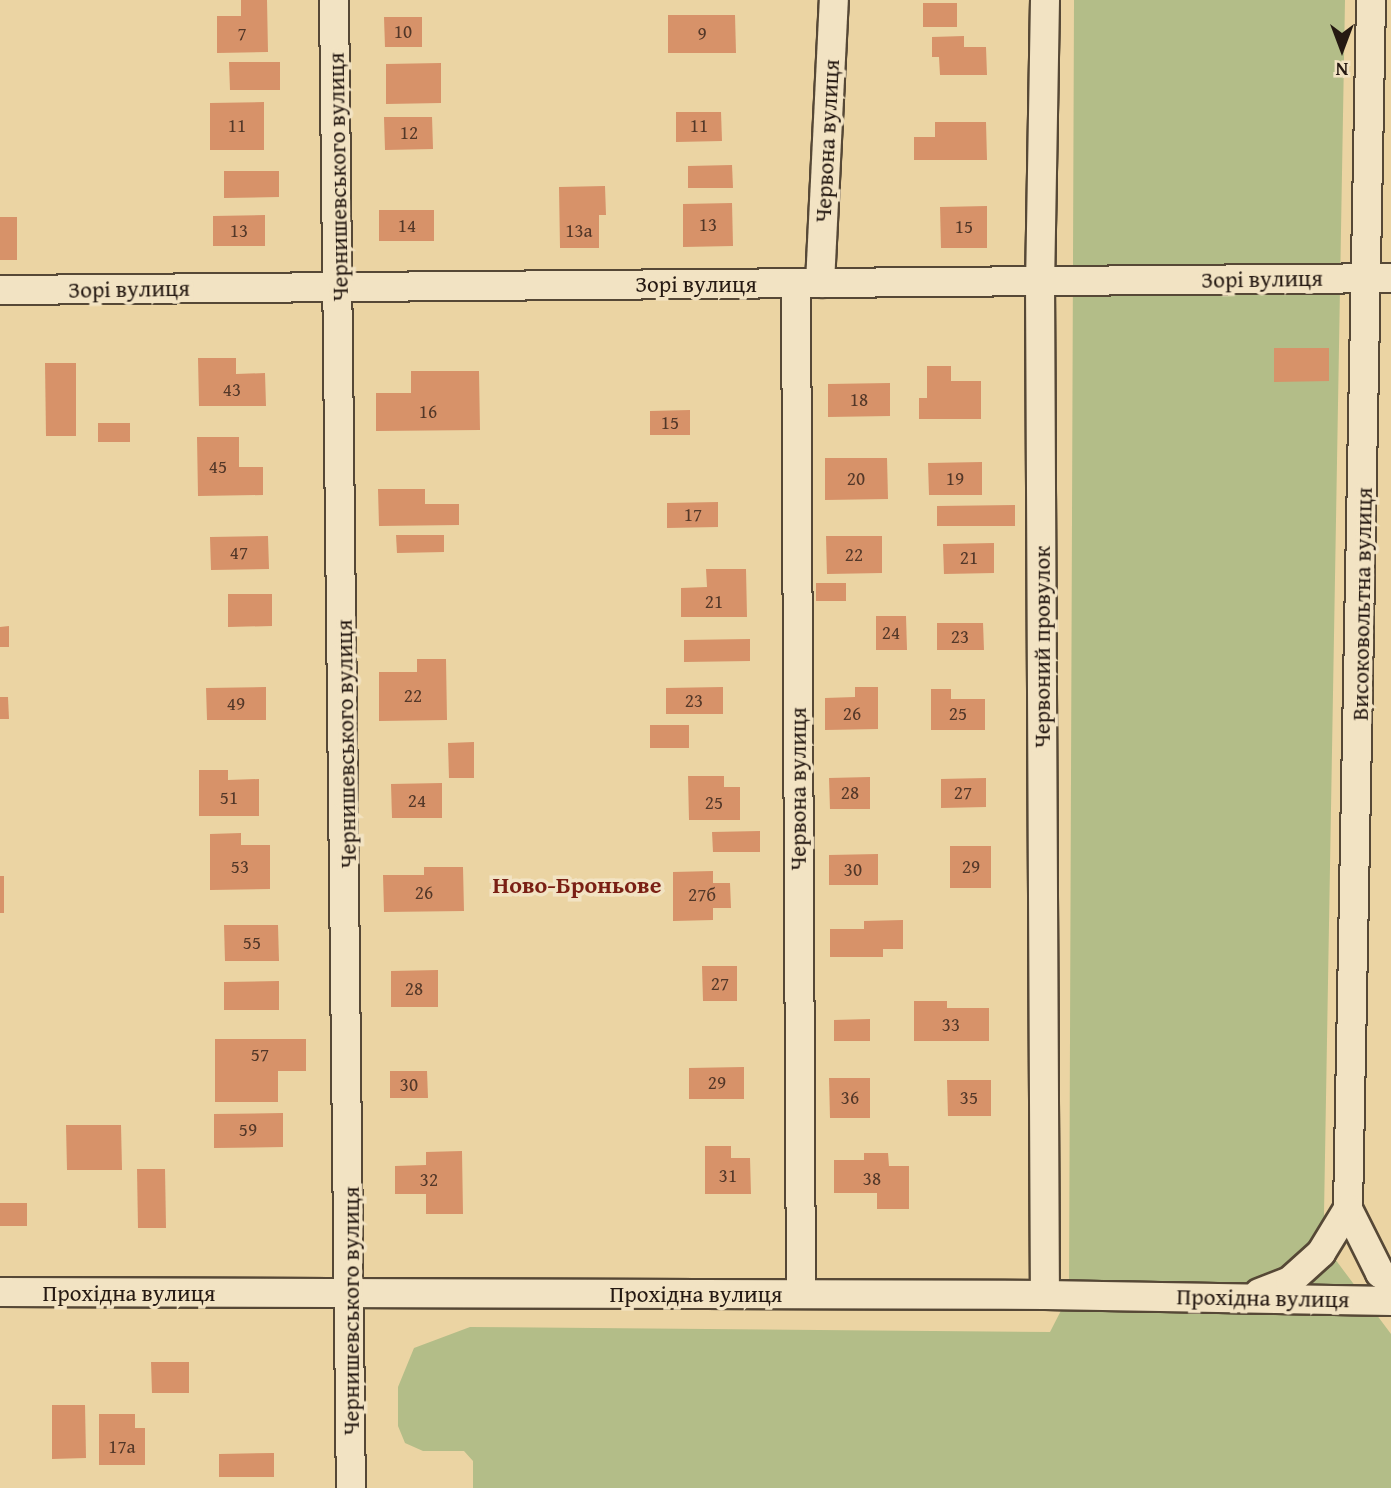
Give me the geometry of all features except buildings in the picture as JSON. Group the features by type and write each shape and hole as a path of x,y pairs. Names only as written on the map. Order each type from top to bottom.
{"street":[{"name":"Чернишевського вулиця","path":"334,0 341,287 352,1293 351,1488"},
{"name":"Червона вулиця","path":"801,1294 808,283 834,0"},
{"name":"Червоний провулок","path":"1045,0 1040,281 1045,1295"},
{"name":"Високовольтна вулиця","path":"1371,0 1380,278 1348,1209 1380,1273 1391,1281"},
{"name":"Зорі вулиця","path":"0,290 1380,278"},
{"path":"1248,1297 1290,1281 1321,1253 1348,1209"},
{"name":"Прохідна вулиця","path":"0,1292 1045,1295 1391,1301"}],"green space":[{"path":"1074,0 1345,0 1324,1214 1335,1259 1391,1334 1391,1488 473,1488 473,1461 464,1451 423,1451 405,1443 398,1426 398,1387 414,1348 470,1327 1050,1332 1069,1295"}],"district":[{"name":"Ново-Броньове","path":"577,885"}]}
